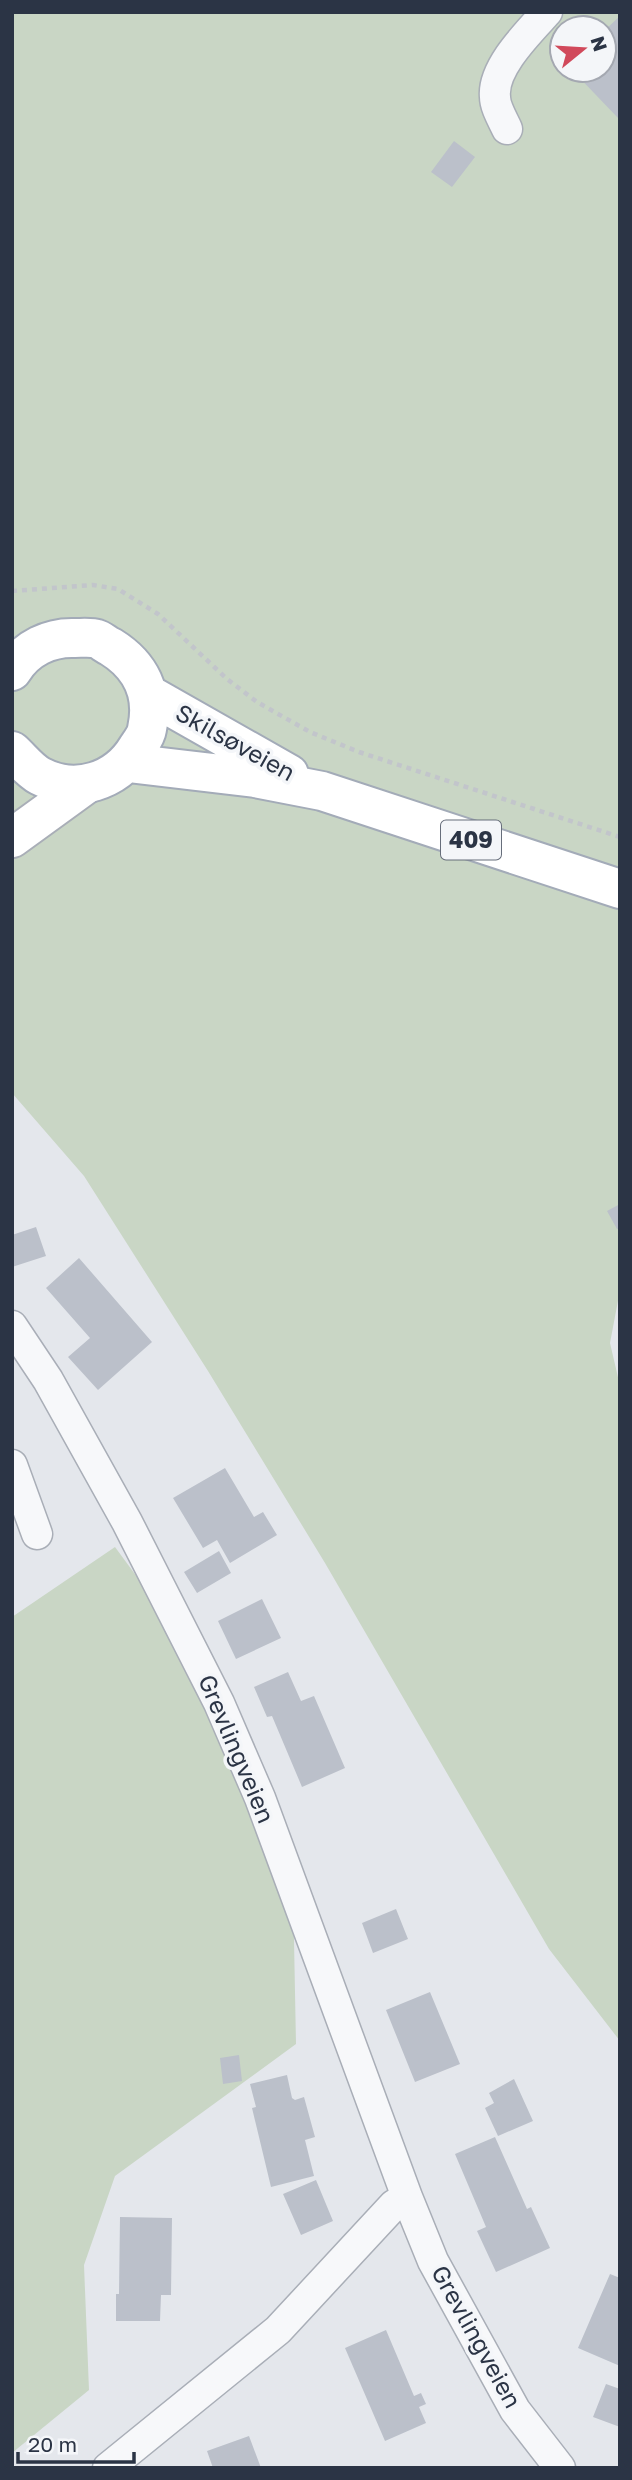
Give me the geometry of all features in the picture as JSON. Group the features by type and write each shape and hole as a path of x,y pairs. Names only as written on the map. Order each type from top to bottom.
{"main road":[{"path":"12,838 85,785 113,774 128,763 146,733 148,694 139,672 127,657 96,639 58,638 19,656"},
{"name":"Skilsøveien","path":"148,694 322,791"},
{"path":"12,751 38,775 62,784 85,785"},
{"name":"Skilsøveien","path":"128,763 255,778 322,791 620,889"}],"street":[{"path":"507,129 495,98 499,75 519,43 547,12"},
{"name":"Grevlingveien","path":"12,1326 48,1380 127,1522 219,1703 260,1798 433,2261 515,2410 560,2468"},
{"path":"12,1465 37,1534"},
{"path":"107,2468 278,2330 394,2205 407,2197"}],"path":[{"path":"12,591 93,585 118,589 158,614 226,679 257,702 310,732 359,752 620,837"}],"green space":[{"path":"12,12 620,12 620,1290 610,1343 620,1386 620,2041 549,1949 325,1563 208,1371 84,1176 12,1093"},
{"path":"115,1547 212,1679 293,1888 296,2044 115,2176 84,2265 89,2390 12,2453 12,1617"}],"building":[{"path":"620,16 618,118 585,84 618,84"},
{"path":"454,141 475,157 452,187 431,172"},
{"path":"620,1204 620,1228 617,1229 607,1211"},
{"path":"36,1227 46,1256 12,1267 12,1235"},
{"path":"79,1258 152,1342 98,1390 68,1357 90,1338 46,1288"},
{"path":"225,1468 254,1517 263,1512 277,1535 230,1563 217,1540 203,1548 173,1498"},
{"path":"219,1551 231,1573 197,1593 184,1572"},
{"path":"262,1599 281,1638 236,1659 218,1621"},
{"path":"288,1672 301,1701 314,1696 345,1768 302,1787 272,1716 267,1717 254,1687"},
{"path":"396,1909 408,1939 373,1953 362,1923"},
{"path":"430,1992 460,2064 415,2082 386,2010"},
{"path":"239,2055 242,2081 223,2084 220,2058"},
{"path":"287,2075 292,2098 295,2100 304,2097 315,2137 305,2140 314,2176 271,2187 252,2108 256,2107 250,2084"},
{"path":"514,2079 533,2121 498,2136 485,2108 494,2103 489,2093"},
{"path":"495,2137 527,2209 531,2207 550,2248 496,2272 477,2231 486,2227 455,2154"},
{"path":"316,2180 333,2221 301,2235 283,2194"},
{"path":"120,2217 172,2218 171,2295 161,2295 160,2321 116,2321"},
{"path":"610,2274 620,2278 620,2366 578,2348"},
{"path":"386,2330 414,2396 421,2393 426,2404 419,2407 426,2423 385,2441 345,2348"},
{"path":"606,2384 620,2389 620,2427 593,2417"},
{"path":"249,2436 261,2468 213,2468 207,2451"}]}
